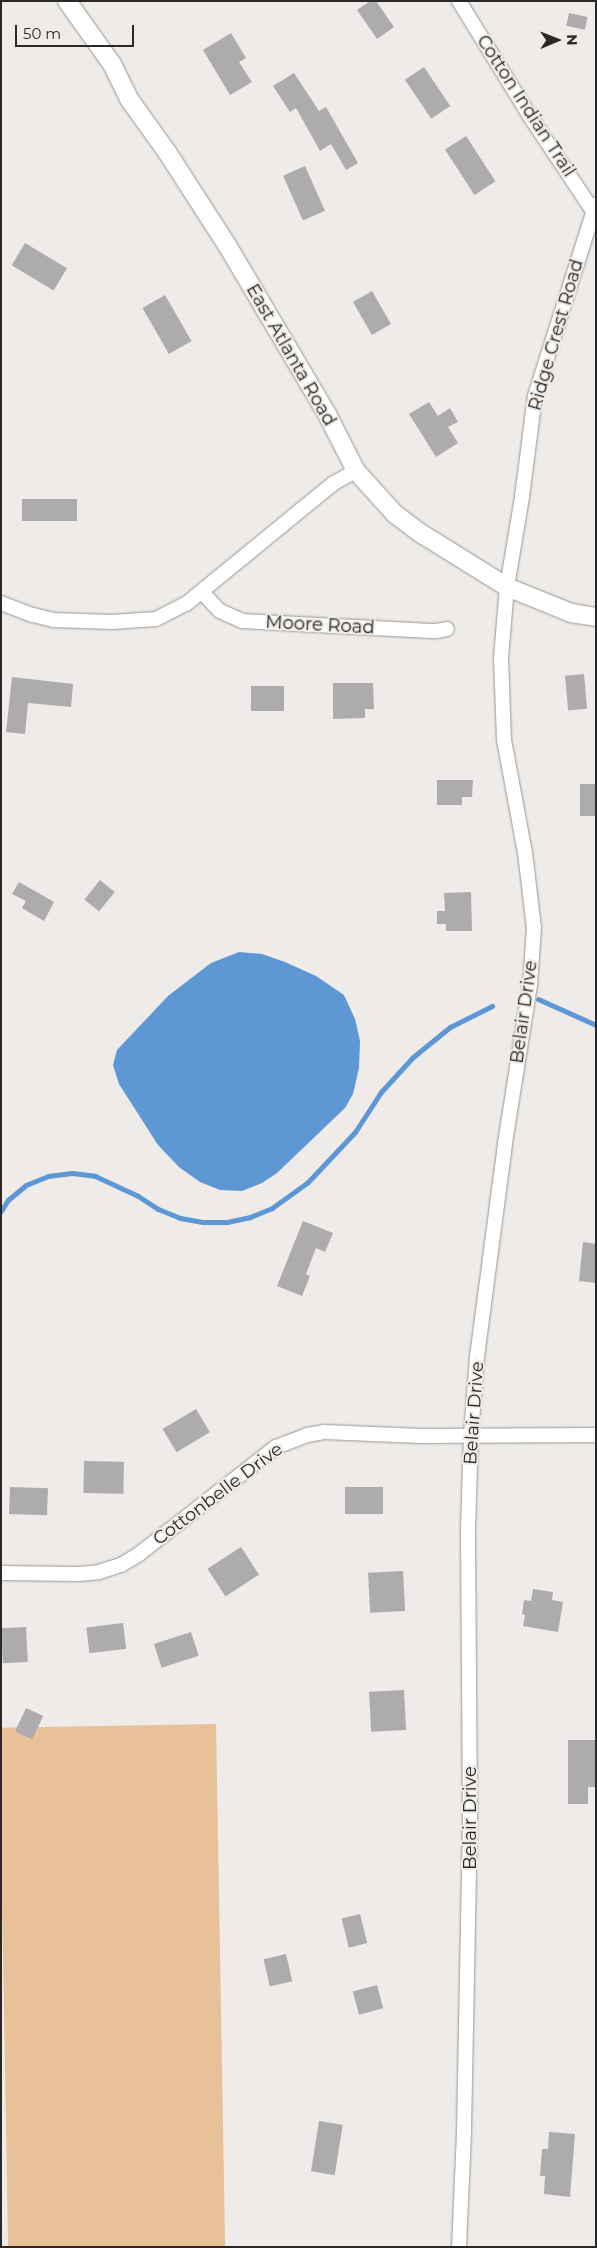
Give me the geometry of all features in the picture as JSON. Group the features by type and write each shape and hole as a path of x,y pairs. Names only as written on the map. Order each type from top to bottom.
{"street":[{"name":"East Atlanta Road","path":"67,1 112,64 129,99 167,152 227,246 328,416 356,471 395,514 422,534 507,587 571,614 596,617"},
{"name":"Cotton Indian Trail","path":"459,1 529,115 594,207"},
{"name":"Ridge Crest Road","path":"507,587 522,497 535,396 594,207"},
{"path":"1,604 54,620 140,622 156,619 175,611 202,592 334,483 356,471"},
{"name":"Belair Drive","path":"459,2247 464,2131 470,1822 468,1529 470,1435 477,1357 505,1143 530,986 534,928 525,853 504,740 501,658 507,587"},
{"name":"Moore Road","path":"202,592 220,610 242,620 436,631 447,629"},
{"name":"Cottonbelle Drive","path":"1,1573 78,1574 99,1572 121,1565 139,1554 272,1451 299,1437 324,1432 421,1436 596,1435"}],"shaded area":[{"path":"216,1724 225,2247 8,2247 1,1840 1,1728"}],"water":[{"path":"239,952 262,954 285,962 316,976 344,995 355,1019 360,1041 359,1068 353,1094 345,1108 277,1173 262,1183 242,1191 220,1190 200,1182 179,1167 158,1145 119,1084 113,1065 117,1050 168,996 211,963"}],"building":[{"path":"370,1 376,1 394,27 377,39 357,10"},
{"path":"569,13 588,17 585,30 566,26"},
{"path":"231,33 246,58 239,62 252,82 230,95 203,50"},
{"path":"424,67 450,106 431,119 405,80"},
{"path":"294,73 319,111 326,107 358,163 346,170 331,144 320,151 296,108 290,112 273,86"},
{"path":"466,136 495,181 474,195 445,150"},
{"path":"305,166 325,211 303,221 283,176"},
{"path":"25,243 67,268 54,291 12,265"},
{"path":"372,291 391,324 372,335 353,302"},
{"path":"165,295 192,341 169,354 142,308"},
{"path":"429,402 438,416 450,408 458,422 448,427 458,443 436,457 409,414"},
{"path":"22,499 77,499 77,521 22,521"},
{"path":"584,674 587,709 568,711 565,676"},
{"path":"12,677 73,684 71,707 28,703 25,734 6,732"},
{"path":"333,683 373,683 374,709 365,709 365,718 333,719"},
{"path":"251,686 284,686 284,711 251,711"},
{"path":"437,780 473,780 472,797 462,797 462,805 437,805"},
{"path":"580,784 596,784 596,816 580,816"},
{"path":"100,880 115,892 99,911 84,899"},
{"path":"19,882 54,902 44,921 22,908 26,901 12,894"},
{"path":"471,892 472,931 446,931 446,924 437,924 437,911 445,911 444,893"},
{"path":"303,1221 333,1233 325,1252 316,1248 306,1274 310,1276 302,1296 277,1286"},
{"path":"583,1242 596,1244 596,1283 579,1281"},
{"path":"196,1409 210,1432 176,1452 163,1429"},
{"path":"84,1461 124,1462 123,1494 83,1493"},
{"path":"10,1487 48,1488 47,1515 9,1514"},
{"path":"345,1487 383,1487 383,1514 345,1514"},
{"path":"241,1547 259,1575 225,1596 207,1569"},
{"path":"403,1571 405,1611 370,1613 368,1573"},
{"path":"533,1589 553,1592 552,1600 563,1602 558,1632 523,1626 525,1615 522,1614 524,1600 531,1601"},
{"path":"123,1623 126,1649 89,1653 86,1628"},
{"path":"26,1627 28,1662 3,1663 1,1628"},
{"path":"191,1632 199,1656 162,1668 154,1644"},
{"path":"404,1690 406,1730 371,1732 369,1692"},
{"path":"26,1708 43,1716 32,1740 15,1732"},
{"path":"568,1740 596,1740 596,1787 588,1787 588,1804 568,1804"},
{"path":"360,1914 367,1943 349,1948 342,1919"},
{"path":"286,1954 292,1981 270,1986 264,1959"},
{"path":"377,1985 383,2008 359,2015 353,1991"},
{"path":"319,2121 343,2125 335,2175 311,2171"},
{"path":"549,2132 575,2134 570,2197 544,2194 545,2176 540,2176 542,2149 548,2149"}],"waterway":[{"path":"538,999 596,1025"},
{"path":"1,1211 8,1200 26,1185 48,1176 72,1173 95,1176 138,1196 158,1209 180,1218 203,1222 227,1222 250,1217 272,1208 308,1182 355,1132 381,1092 413,1057 450,1027 492,1006"}]}
